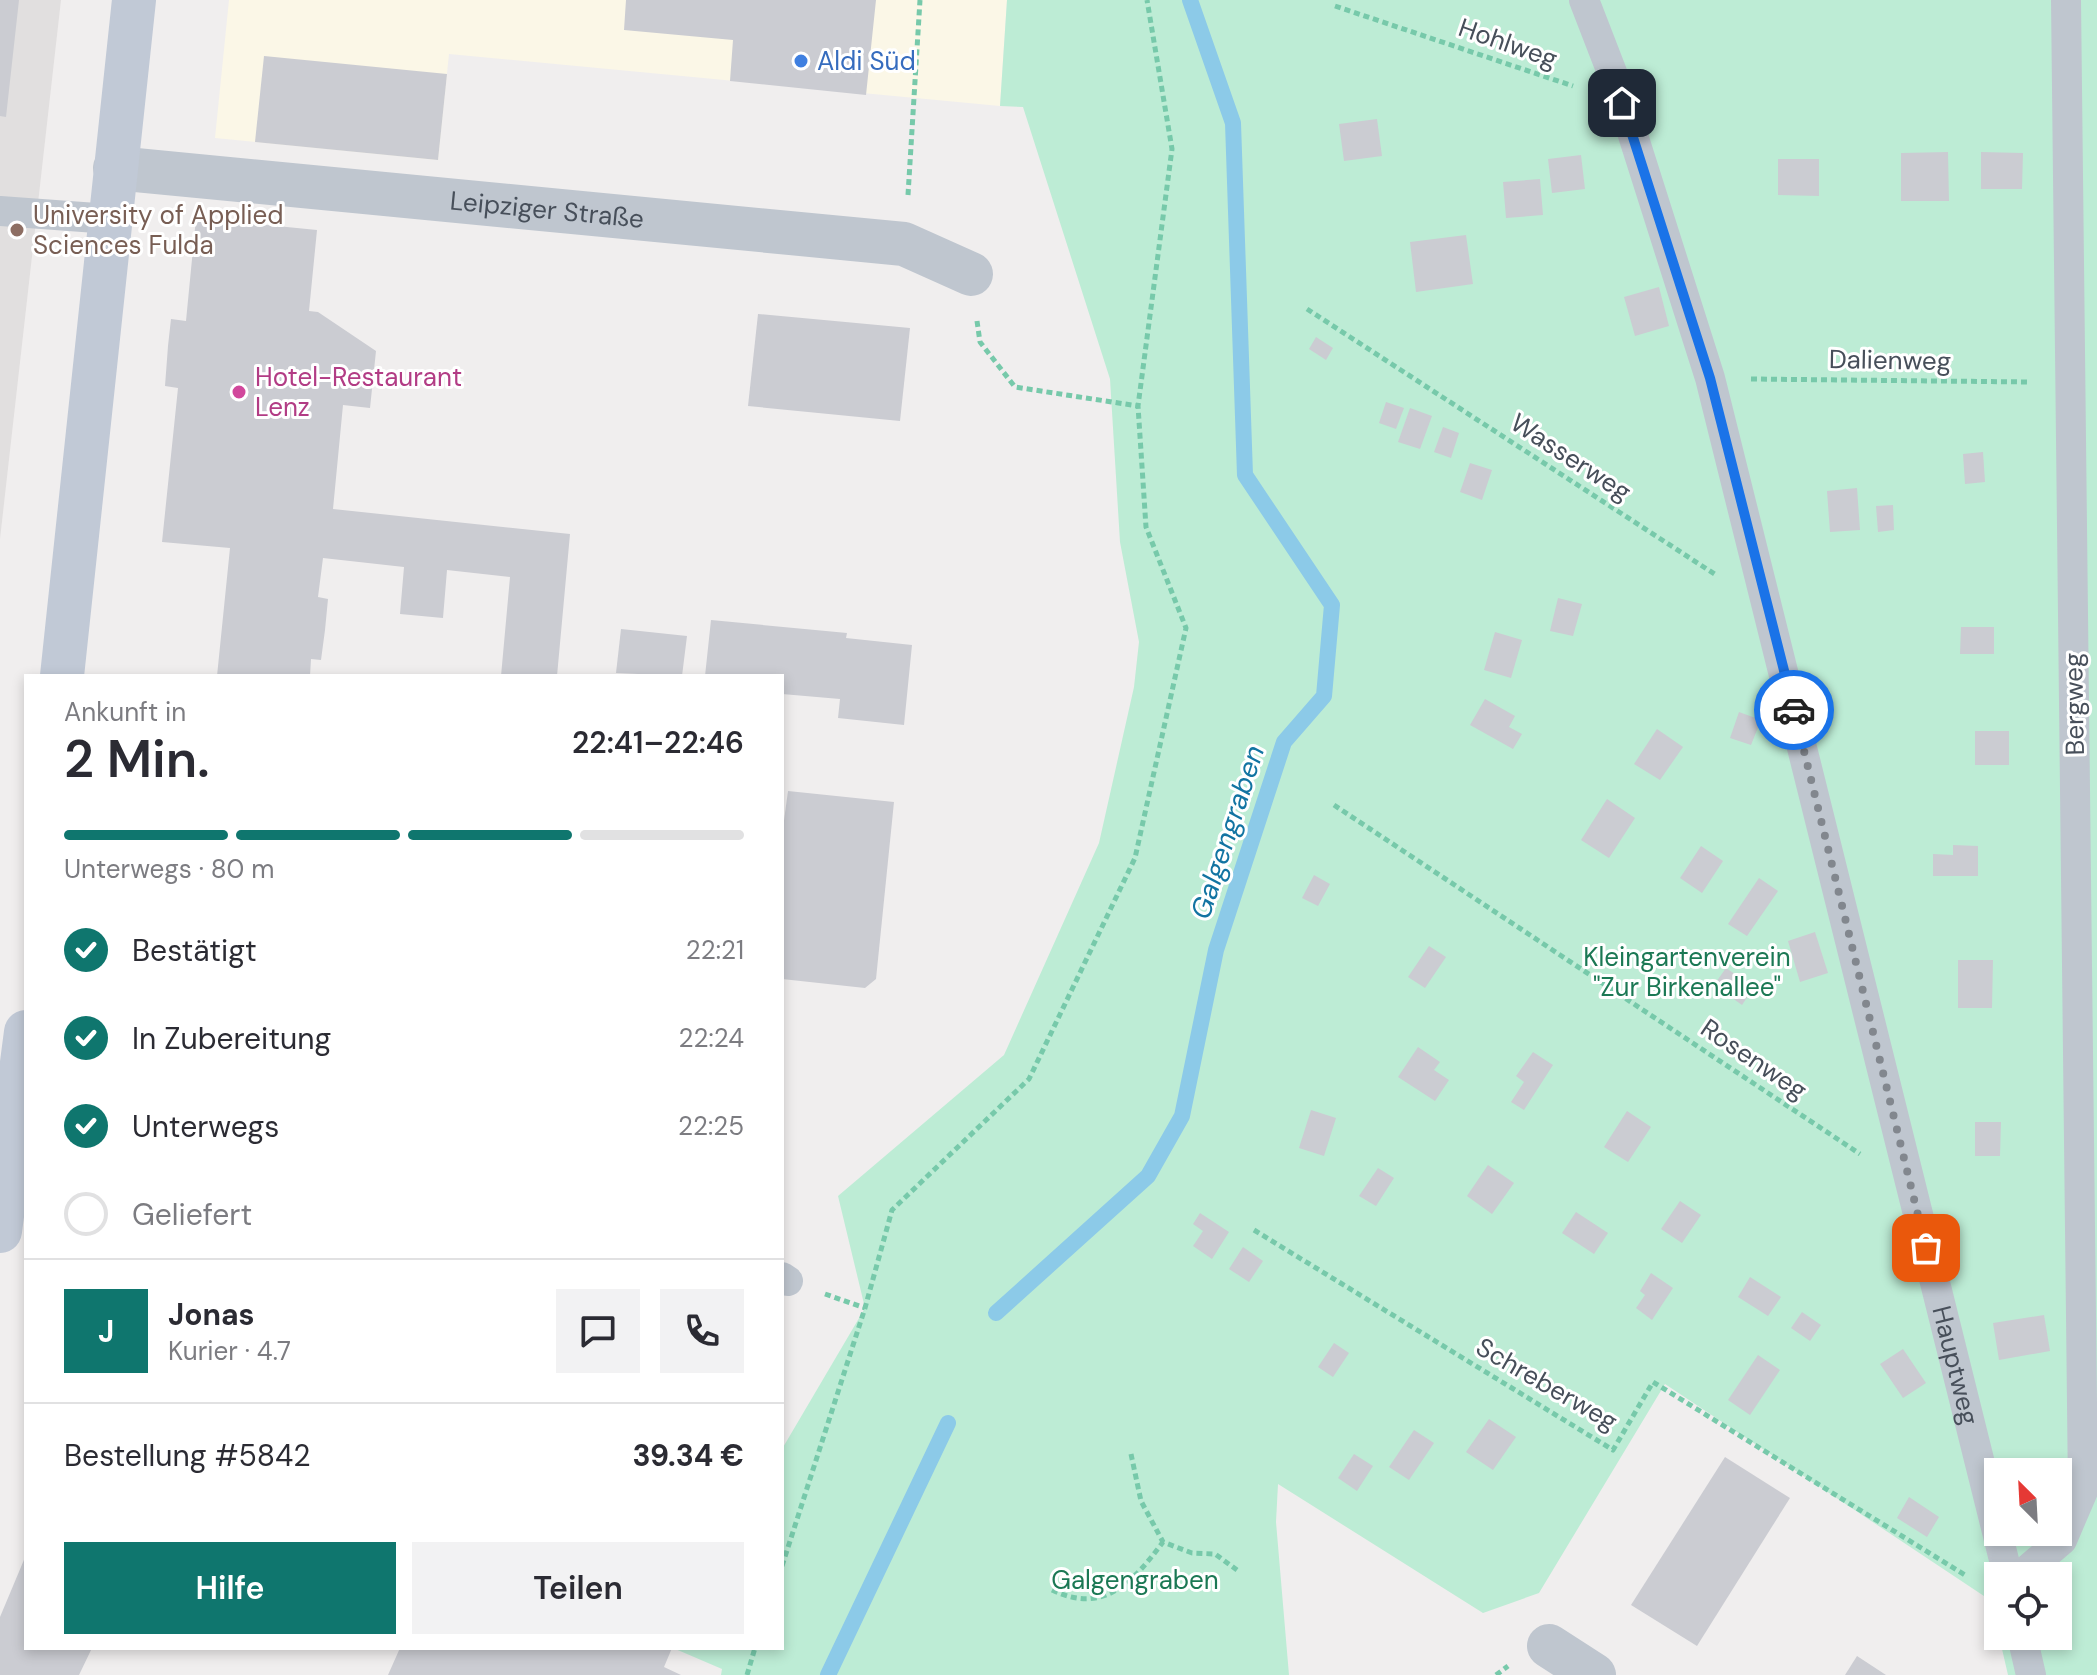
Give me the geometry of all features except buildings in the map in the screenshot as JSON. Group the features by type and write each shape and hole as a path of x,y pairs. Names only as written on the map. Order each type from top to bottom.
{"main road":[{"path":"62,674 134,0"},
{"path":"0,1231 17,1175 24,1064"}],"street":[{"name":"Leipziger Straße","path":"115,168 904,244 971,274"},
{"path":"1549,1646 1594,1675"}],"lane":[{"name":"Hauptweg","path":"1584,0 1622,103 1710,378 2004,1562"},
{"name":"Bergweg","path":"2036,1562 2062,1540 2083,1491 2066,0"},
{"path":"0,211 110,219"},
{"path":"2025,1650 2031,1675"}],"path":[{"path":"904,244 917,89 920,0"},
{"path":"784,1560 865,1308 892,1210 1029,1079 1135,858 1186,628 1146,527 1138,406 1172,149 1147,0"},
{"name":"Hohlweg","path":"1335,6 1622,103"},
{"path":"971,274 980,342 1015,387 1138,406"},
{"name":"Wasserweg","path":"1307,309 1721,579"},
{"name":"Dalienweg","path":"1710,378 2071,382"},
{"name":"Rosenweg","path":"1334,805 1911,1188"},
{"name":"Schreberweg","path":"1254,1230 1613,1450 1653,1382 1971,1579"},
{"path":"1131,1454 1141,1501 1163,1542 1192,1553 1215,1554 1237,1570"},
{"path":"1052,1590 1074,1600 1108,1595 1135,1579 1163,1542"},
{"path":"747,1675 754,1650"}],"shaded area":[{"name":"University of Applied Sciences Fulda","path":"0,0 61,0 0,539"},
{"path":"229,0 1007,0 1000,106 449,54 438,160 215,138"}],"green space":[{"name":"Kleingartenverein \"Zur Birkenallee\"","path":"1007,0 2097,0 2097,1675 2008,1675 2002,1650 2072,1650 2072,1562 1984,1562 1984,1596 1665,1384 1539,1593 1483,1613 1278,1484 1276,1522 1289,1675 721,1675 722,1669 678,1650 784,1650 784,1446 865,1308 838,1196 1004,1055 1099,843 1134,687 1139,642 1120,542 1110,379 1023,107 1000,106"}],"waterway":[{"name":"Galgengraben","path":"996,1313 1148,1176 1182,1116 1216,950 1284,742 1324,696 1332,605 1245,475 1233,123 1190,0"},
{"name":"Galgengraben","path":"828,1675 948,1423"}],"way so far":[{"path":"1794,710 1926,1248"}],"place":[{"name":"Aldi Süd","path":"801,61"},
{"name":"University of Applied Sciences Fulda","path":"17,230"},
{"name":"Hotel-Restaurant Lenz","path":"239,392"}],"route":[{"path":"1622,103 1710,378 1794,710"}]}
